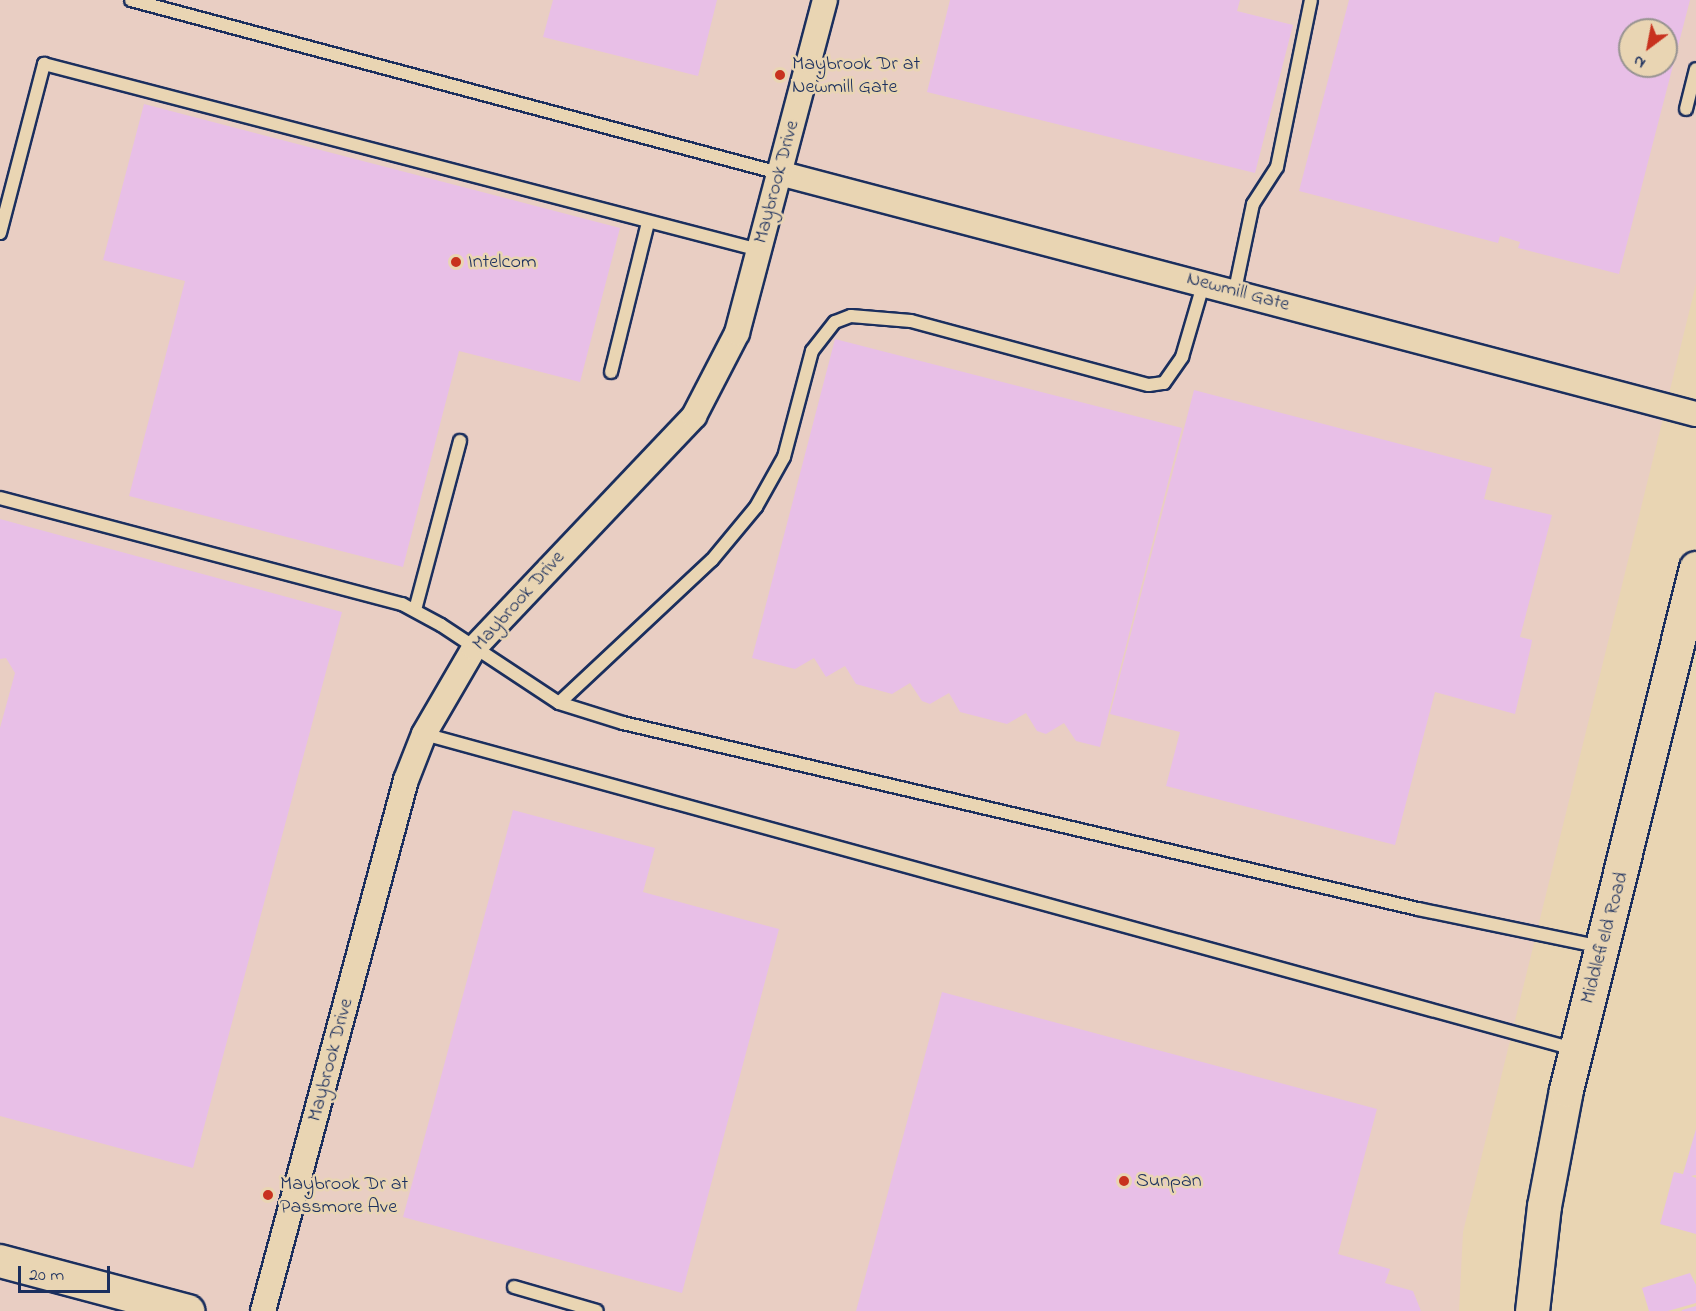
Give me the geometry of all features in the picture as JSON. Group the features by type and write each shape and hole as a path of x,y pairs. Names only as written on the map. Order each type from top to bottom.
{"main road":[{"name":"Middlefield Road","path":"1532,1311 1550,1170 1576,1050 1696,568"}],"street":[{"name":"Maybrook Drive","path":"263,1311 406,780 424,734 474,648 694,416 737,333 825,0"},
{"name":"Newmill Gate","path":"779,173 1235,290 1696,414"},
{"path":"0,1261 188,1311"}],"lane":[{"path":"131,0 779,173"},
{"path":"1235,290 1253,204 1277,167 1311,0"},
{"path":"0,233 44,64 759,250"},
{"path":"1686,109 1696,69"},
{"path":"611,372 648,222"},
{"path":"559,703 712,560 756,507 784,457 812,351 836,322 852,316 911,321 1149,385 1164,383 1182,357 1204,282"},
{"path":"416,610 460,441"},
{"path":"0,498 416,610 559,703 623,723 1418,909 1602,947"},
{"path":"424,734 1576,1050"},
{"path":"514,1287 597,1311"}],"shaded area":[{"path":"0,0 1696,0 1696,284 1463,1232 1459,1311 0,1311"}],"building":[{"path":"553,0 717,0 698,76 543,37"},
{"path":"950,0 1240,0 1237,11 1293,25 1255,173 927,92"},
{"path":"1349,0 1690,0 1678,46 1678,18 1618,18 1618,78 1670,78 1619,274 1518,248 1520,242 1500,236 1498,243 1299,191"},
{"path":"144,104 620,228 580,382 459,351 403,567 129,496 185,281 103,260"},
{"path":"835,339 1182,428 1100,747 1076,741 1064,723 1046,734 1037,731 1026,713 1007,724 960,712 949,693 930,704 922,701 910,683 892,694 856,684 845,666 826,677 814,658 795,669 752,658"},
{"path":"1194,390 1492,468 1484,499 1552,515 1520,637 1532,640 1515,714 1435,692 1395,845 1166,786 1180,732 1110,714"},
{"path":"0,519 342,612 193,1168 0,1116 0,728 15,673 6,658 0,659"},
{"path":"513,810 655,848 643,892 779,929 682,1293 403,1217"},
{"name":"Sunpan","path":"942,992 1377,1109 1338,1254 1390,1269 1385,1283 1413,1291 1421,1311 856,1311"},
{"path":"1696,1129 1696,1175 1691,1176 1696,1178 1696,1234 1660,1224 1674,1172 1683,1174"},
{"path":"1690,1273 1696,1285 1696,1303 1668,1311 1649,1311 1642,1288"},
{"path":"1696,1306 1696,1311 1682,1311 1682,1310"}],"place":[{"name":"Maybrook Dr at Newmill Gate","path":"780,75"},
{"name":"Intelcom","path":"456,262"},
{"name":"Sunpan","path":"1124,1181"},
{"name":"Maybrook Dr at Passmore Ave","path":"268,1195"}]}
